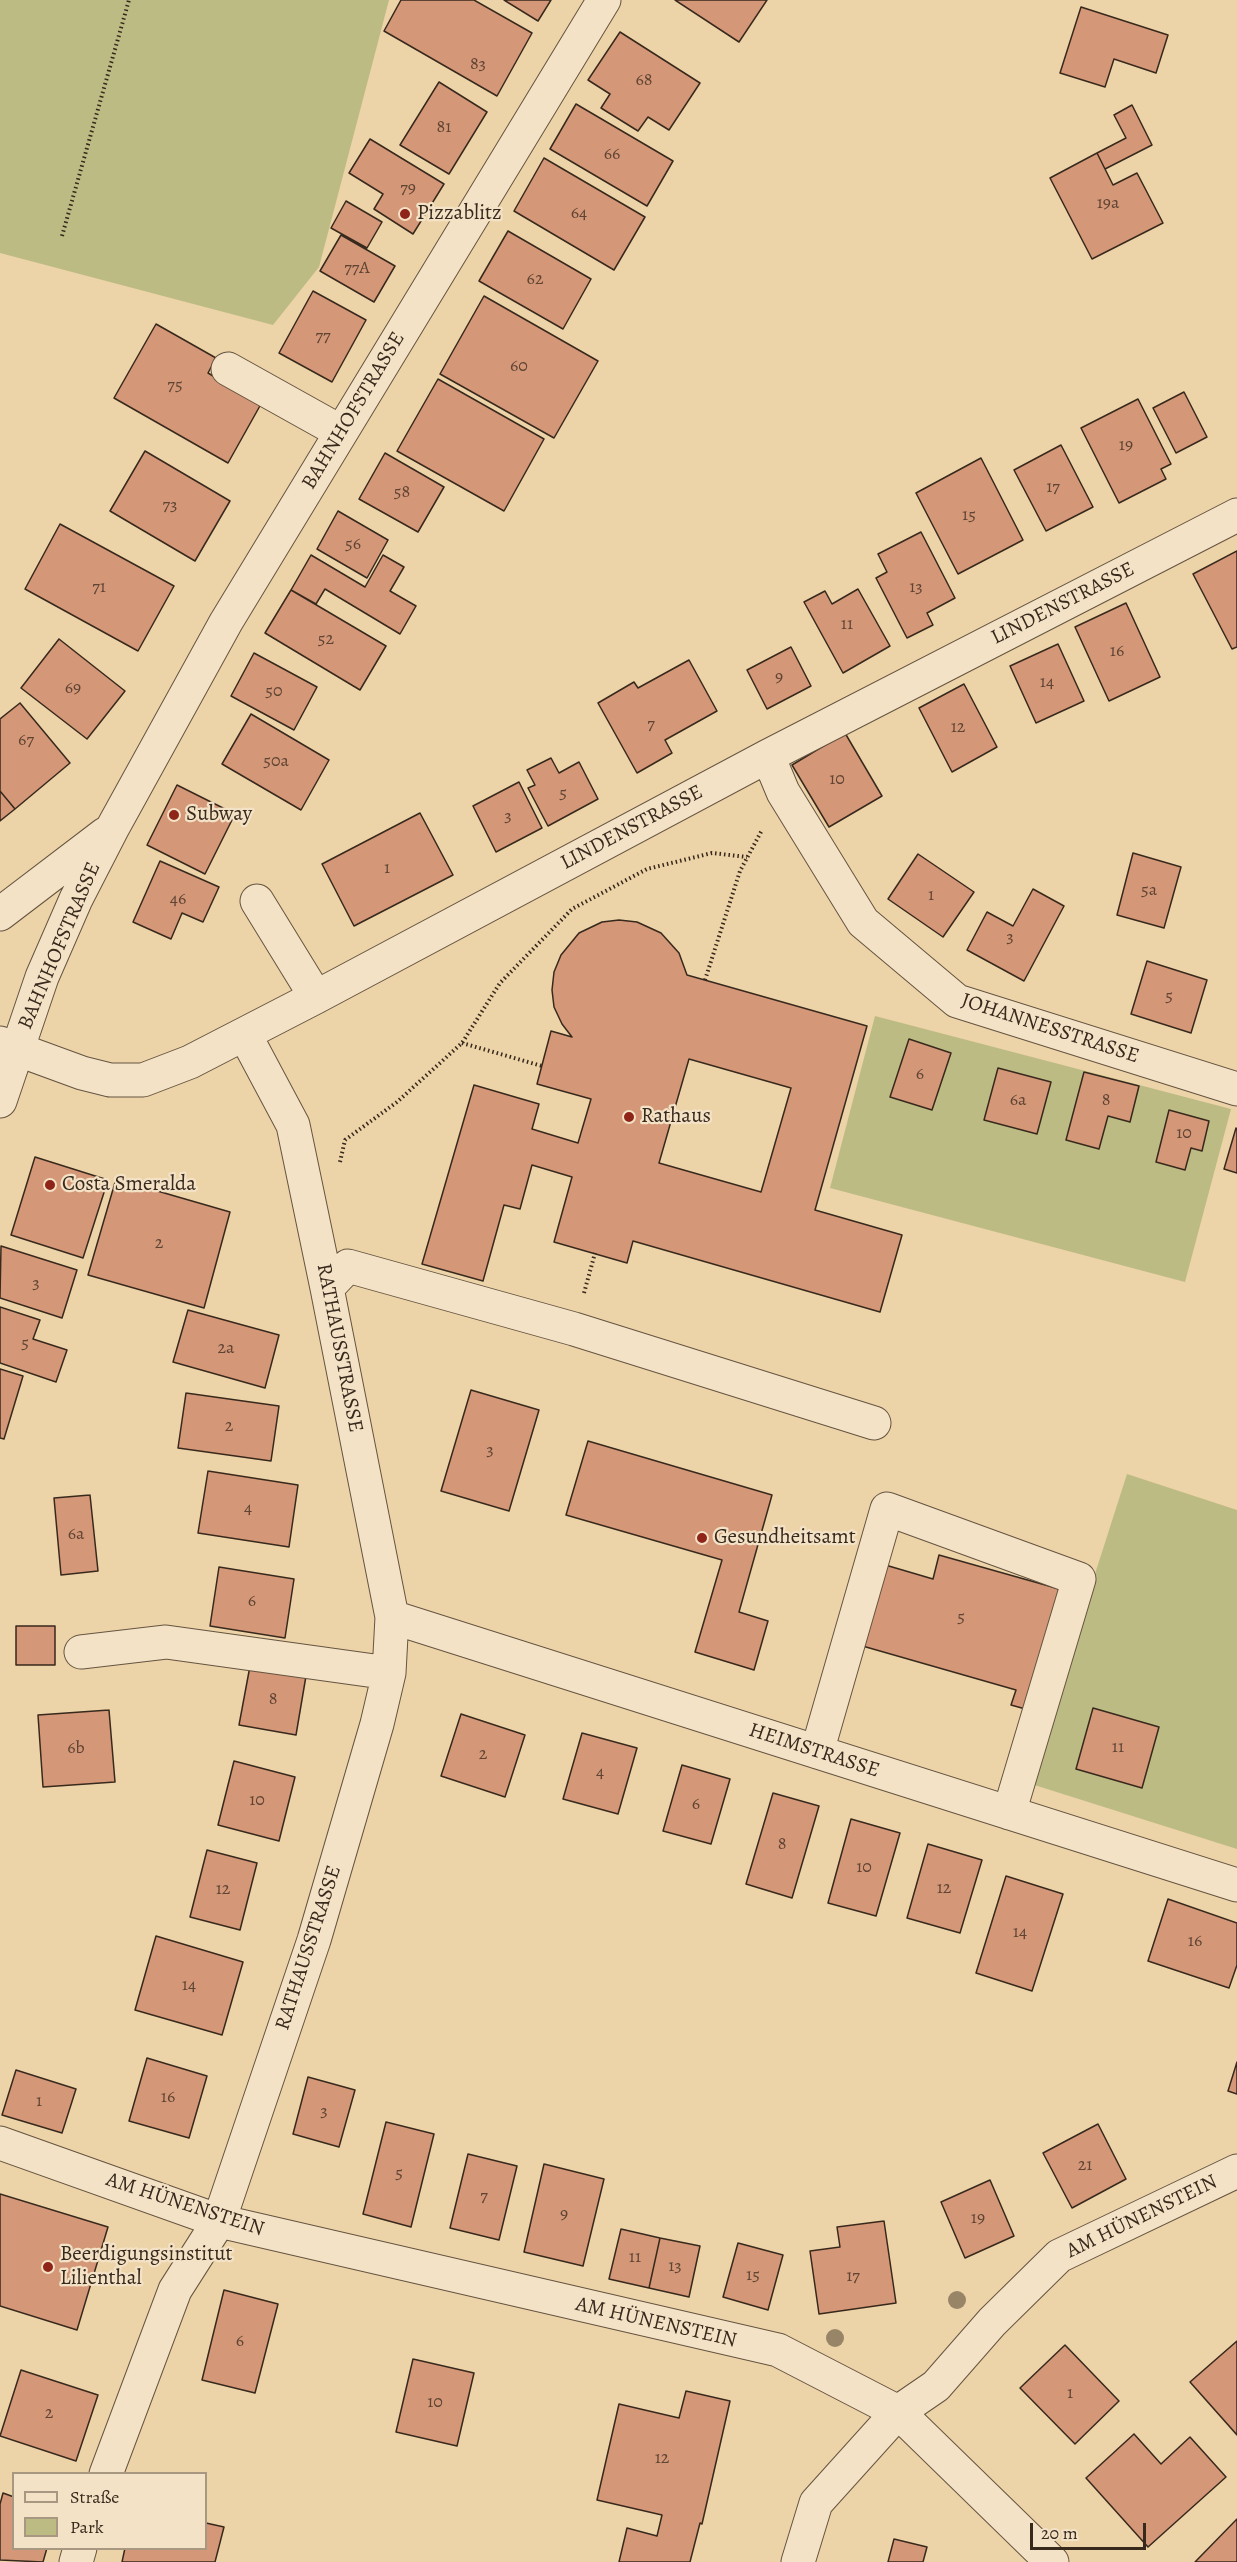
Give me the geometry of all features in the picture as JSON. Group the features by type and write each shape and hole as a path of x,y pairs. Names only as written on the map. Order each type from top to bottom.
{"street":[{"name":"BAHNHOFSTRASSE","path":"0,1101 9,1046 76,899 113,827 226,622 604,0"},
{"path":"228,369 341,432"},
{"name":"LINDENSTRASSE","path":"9,1046 82,1073 110,1080 143,1080 190,1062 245,1035 768,756 1237,515"},
{"name":"JOHANNESSTRASSE","path":"768,756 783,792 863,922 957,1001 1237,1089"},
{"name":"BAHNHOFSTRASSE","path":"0,914 113,827"},
{"path":"256,901 316,997"},
{"name":"RATHAUSSTRASSE","path":"107,2472 175,2290 219,2220 314,1940 377,1725 389,1673 392,1617 327,1288 292,1125 245,1035"},
{"path":"327,1288 348,1266 574,1329 874,1423"},
{"path":"818,1752 887,1509 1079,1579 1009,1813"},
{"name":"HEIMSTRASSE","path":"392,1617 1237,1885"},
{"path":"81,1652 166,1642 389,1673"},
{"name":"AM HÜNENSTEIN","path":"0,2143 219,2220 778,2350 898,2412 936,2386 992,2322 1059,2256 1237,2171"},
{"path":"798,2562 816,2503 898,2412 1052,2562"}],"path":[{"path":"62,236 129,0"},
{"path":"705,980 740,871 783,792"},
{"path":"339,1163 345,1140 397,1102 462,1043 500,983 572,909 647,869 712,853 747,857"},
{"path":"462,1043 542,1066"}],"green space":[{"path":"0,0 389,0 319,267 273,325 0,253"},
{"path":"875,1016 1231,1109 1185,1282 830,1188"},
{"path":"1127,1474 1237,1510 1237,1849 1028,1783"}],"building":[{"path":"401,0 474,0 532,33 497,96 384,31"},
{"path":"504,0 551,0 538,21"},
{"path":"675,0 767,0 739,42"},
{"path":"1081,7 1168,35 1156,73 1114,59 1105,87 1060,73"},
{"path":"620,32 700,83 669,130 648,117 638,131 601,108 610,94 588,80"},
{"path":"439,82 487,112 449,174 400,145"},
{"path":"576,104 673,161 647,206 550,149"},
{"path":"1132,105 1152,145 1105,169 1097,153 1126,138 1114,115"},
{"path":"370,139 444,184 413,234 374,209 383,194 349,173"},
{"path":"1097,153 1113,185 1137,173 1163,223 1092,259 1050,178"},
{"path":"544,158 645,217 614,270 514,211"},
{"path":"346,201 382,222 367,248 331,228"},
{"path":"508,231 591,279 563,329 479,281"},
{"path":"341,235 395,266 374,302 320,271"},
{"path":"313,291 366,320 332,382 279,353"},
{"path":"484,296 598,361 554,438 440,374"},
{"path":"156,324 216,358 208,373 261,404 228,463 114,398"},
{"path":"438,379 544,439 504,511 397,451"},
{"path":"1184,392 1207,437 1176,453 1153,408"},
{"path":"1138,399 1171,464 1161,469 1166,479 1119,503 1081,428"},
{"path":"1061,445 1093,507 1046,531 1014,470"},
{"path":"145,451 230,501 195,561 110,511"},
{"path":"385,453 444,487 418,532 359,499"},
{"path":"981,458 1023,540 958,574 916,493"},
{"path":"338,511 388,540 367,578 317,549"},
{"path":"60,524 174,586 138,651 25,589"},
{"path":"921,532 955,598 927,613 933,625 907,638 876,578 887,572 878,554"},
{"path":"1237,551 1237,647 1232,649 1193,574"},
{"path":"311,555 365,587 383,555 404,567 390,591 416,606 400,634 325,589 316,604 291,590"},
{"path":"858,589 890,646 843,673 804,602 825,591 832,604"},
{"path":"291,590 386,646 360,690 265,633"},
{"path":"1126,603 1160,677 1109,701 1075,627"},
{"path":"59,639 125,691 87,739 21,688"},
{"path":"1058,644 1084,701 1036,723 1010,666"},
{"path":"791,647 811,686 767,709 747,670"},
{"path":"254,653 317,687 294,730 231,696"},
{"path":"689,660 717,711 665,740 672,753 637,773 598,703 634,682 638,688"},
{"path":"964,684 997,747 952,772 919,708"},
{"path":"20,703 70,763 15,809 0,791 0,719"},
{"path":"251,714 329,760 301,810 222,764"},
{"path":"845,733 882,796 829,827 792,765"},
{"path":"551,758 559,773 579,762 598,799 548,826 528,788 535,785 527,770"},
{"path":"519,782 542,828 496,852 473,806"},
{"path":"177,785 235,814 205,874 147,845"},
{"path":"0,791 15,809 0,821"},
{"path":"420,813 453,875 354,926 322,864"},
{"path":"1133,853 1181,867 1164,928 1117,915"},
{"path":"918,854 974,892 943,937 888,899"},
{"path":"160,861 219,887 203,922 182,913 171,939 133,922"},
{"path":"1033,889 1064,906 1024,981 967,950 987,912 1013,926"},
{"name":"Rathaus","path":"619,920 637,922 661,933 679,953 687,975 867,1026 815,1210 902,1235 880,1312 633,1241 627,1263 554,1242 572,1177 532,1165 520,1209 504,1205 483,1281 422,1264 474,1085 539,1104 532,1129 578,1143 591,1099 537,1084 551,1031 572,1037 562,1024 554,1007 552,990 554,972 561,955 579,933 602,922","holes":["689,1059 791,1088 761,1192 659,1163"]},
{"path":"1147,961 1207,980 1191,1033 1131,1014"},
{"path":"909,1039 951,1053 932,1110 890,1097"},
{"path":"998,1068 1051,1082 1037,1134 984,1120"},
{"path":"1084,1072 1139,1086 1130,1122 1108,1116 1099,1149 1066,1140"},
{"path":"1169,1110 1209,1121 1202,1151 1191,1148 1185,1170 1156,1162"},
{"path":"1237,1129 1237,1173 1224,1169"},
{"path":"35,1157 108,1180 83,1258 11,1235"},
{"path":"116,1179 230,1212 204,1308 88,1275"},
{"path":"1,1246 77,1270 62,1318 0,1298"},
{"path":"0,1307 40,1320 33,1339 67,1350 56,1382 0,1363"},
{"path":"188,1310 279,1335 265,1388 173,1362"},
{"path":"0,1369 23,1376 4,1439 0,1438"},
{"path":"471,1390 539,1410 509,1511 441,1491"},
{"path":"186,1393 279,1406 271,1461 178,1448"},
{"name":"Gesundheitsamt","path":"588,1441 772,1495 739,1612 768,1621 754,1670 695,1652 722,1560 566,1515"},
{"path":"208,1471 298,1485 289,1547 198,1533"},
{"path":"90,1495 98,1571 61,1575 54,1498"},
{"path":"939,1555 1063,1590 1029,1710 1011,1705 1016,1690 859,1645 882,1564 933,1579"},
{"path":"219,1567 294,1579 285,1638 210,1626"},
{"path":"16,1626 55,1626 55,1665 16,1665"},
{"path":"250,1666 306,1676 296,1735 239,1725"},
{"path":"1093,1708 1159,1727 1142,1788 1076,1769"},
{"path":"109,1710 115,1782 43,1787 38,1715"},
{"path":"461,1714 525,1735 505,1797 441,1776"},
{"path":"582,1733 637,1748 618,1814 563,1799"},
{"path":"234,1761 295,1777 279,1841 218,1825"},
{"path":"682,1765 730,1779 711,1844 663,1831"},
{"path":"773,1793 819,1806 792,1898 746,1884"},
{"path":"851,1819 900,1833 876,1916 828,1903"},
{"path":"928,1844 982,1860 960,1933 907,1918"},
{"path":"207,1850 257,1863 240,1930 190,1917"},
{"path":"1006,1876 1063,1894 1032,1991 976,1973"},
{"path":"1168,1899 1237,1923 1237,1965 1229,1988 1148,1961"},
{"path":"156,1936 243,1962 222,2035 135,2010"},
{"path":"147,2058 207,2076 189,2138 129,2121"},
{"path":"1237,2062 1237,2094 1228,2091"},
{"path":"16,2070 76,2089 62,2133 2,2115"},
{"path":"308,2077 355,2090 339,2147 293,2134"},
{"path":"386,2122 434,2134 411,2227 363,2214"},
{"path":"1098,2124 1126,2179 1072,2208 1043,2153"},
{"path":"468,2154 517,2166 499,2240 450,2228"},
{"path":"544,2164 604,2179 583,2266 524,2252"},
{"path":"990,2180 1014,2236 965,2258 941,2202"},
{"name":"Beerdigungsinstitut Lilienthal","path":"0,2194 108,2227 77,2330 0,2306"},
{"path":"884,2221 896,2303 819,2314 810,2251 840,2247 837,2227"},
{"path":"621,2229 660,2238 649,2288 609,2279"},
{"path":"660,2238 700,2246 689,2297 649,2288"},
{"path":"738,2243 783,2255 768,2310 723,2297"},
{"path":"224,2290 278,2304 255,2393 202,2380"},
{"path":"1237,2341 1237,2435 1190,2382"},
{"path":"1065,2345 1119,2401 1075,2444 1020,2388"},
{"path":"413,2359 474,2373 457,2446 396,2432"},
{"path":"21,2370 98,2395 76,2461 0,2436"},
{"path":"686,2391 730,2401 702,2524 700,2523 690,2562 619,2562 627,2528 657,2536 662,2515 597,2500 619,2404 679,2418"},
{"path":"1134,2434 1161,2464 1190,2437 1226,2477 1148,2547 1086,2478"},
{"path":"3,2493 12,2496 12,2550 46,2550 43,2562 0,2560 0,2504"},
{"path":"1237,2519 1237,2562 1195,2562"},
{"path":"207,2523 224,2527 215,2562 122,2562 125,2550 207,2550"},
{"path":"894,2539 927,2547 923,2562 888,2562"}],"place":[{"name":"Pizzablitz","path":"405,214"},
{"name":"Subway","path":"174,815"},
{"name":"Rathaus","path":"629,1117"},
{"name":"Costa Smeralda","path":"50,1185"},
{"name":"Gesundheitsamt","path":"702,1538"},
{"name":"Beerdigungsinstitut Lilienthal","path":"48,2267"}]}
